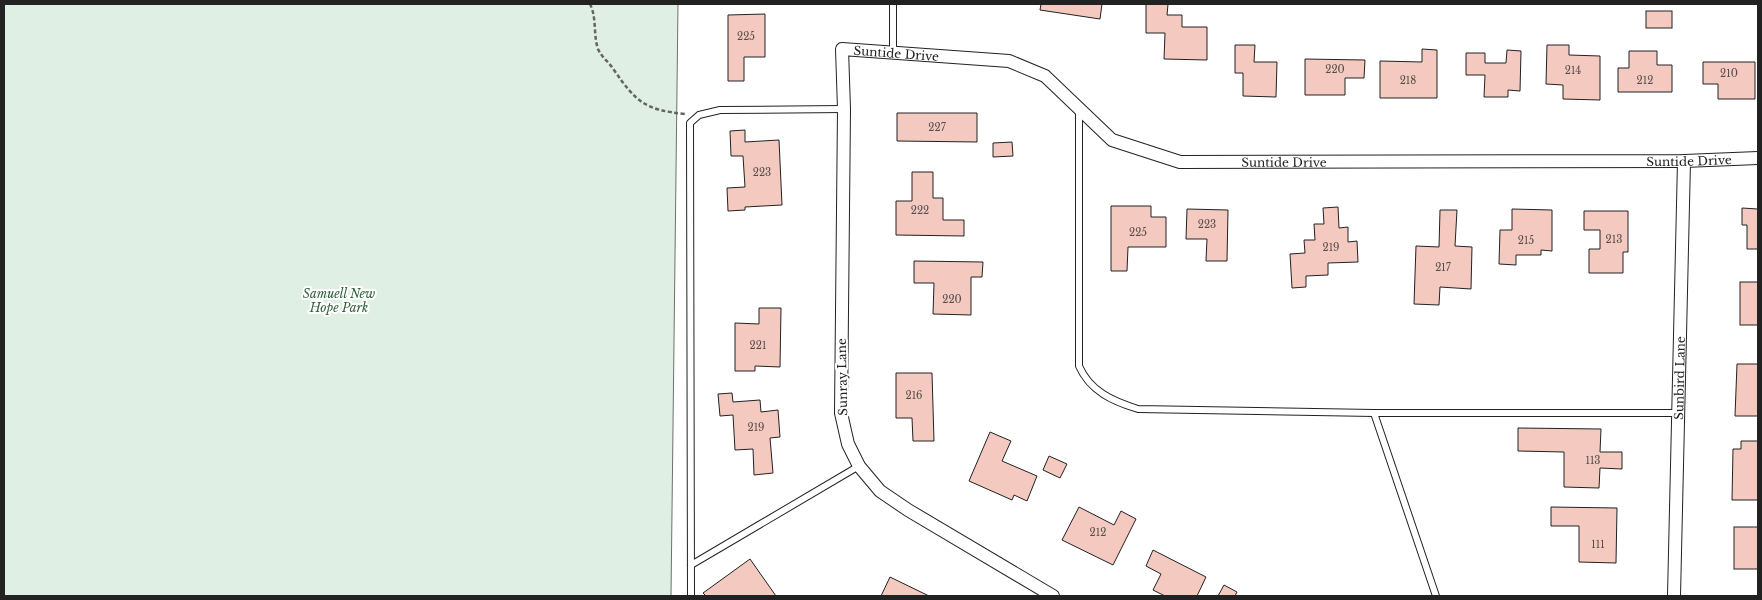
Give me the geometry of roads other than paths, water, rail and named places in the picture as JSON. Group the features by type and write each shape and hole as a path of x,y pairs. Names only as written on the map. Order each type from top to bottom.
{"street":[{"name":"Suntide Drive","path":"842,49 1009,61 1045,76 1112,140 1180,162 1684,161 1758,158"},
{"name":"Sunray Lane","path":"842,49 844,109 841,413 848,444 859,466 880,491 908,510 1053,596"},
{"name":"Sunbird Lane","path":"1674,596 1684,161"}],"lane":[{"path":"893,4 893,52"},
{"path":"1079,108 1077,331 1079,366 1085,380 1119,403 1138,409 1374,413 1677,413"},
{"path":"691,596 690,123 699,115 720,110 844,109"},
{"path":"1374,413 1436,596"},
{"path":"692,565 859,466"}],"park label":[{"name":"Samuell New Hope Park","path":"339,300"}]}
